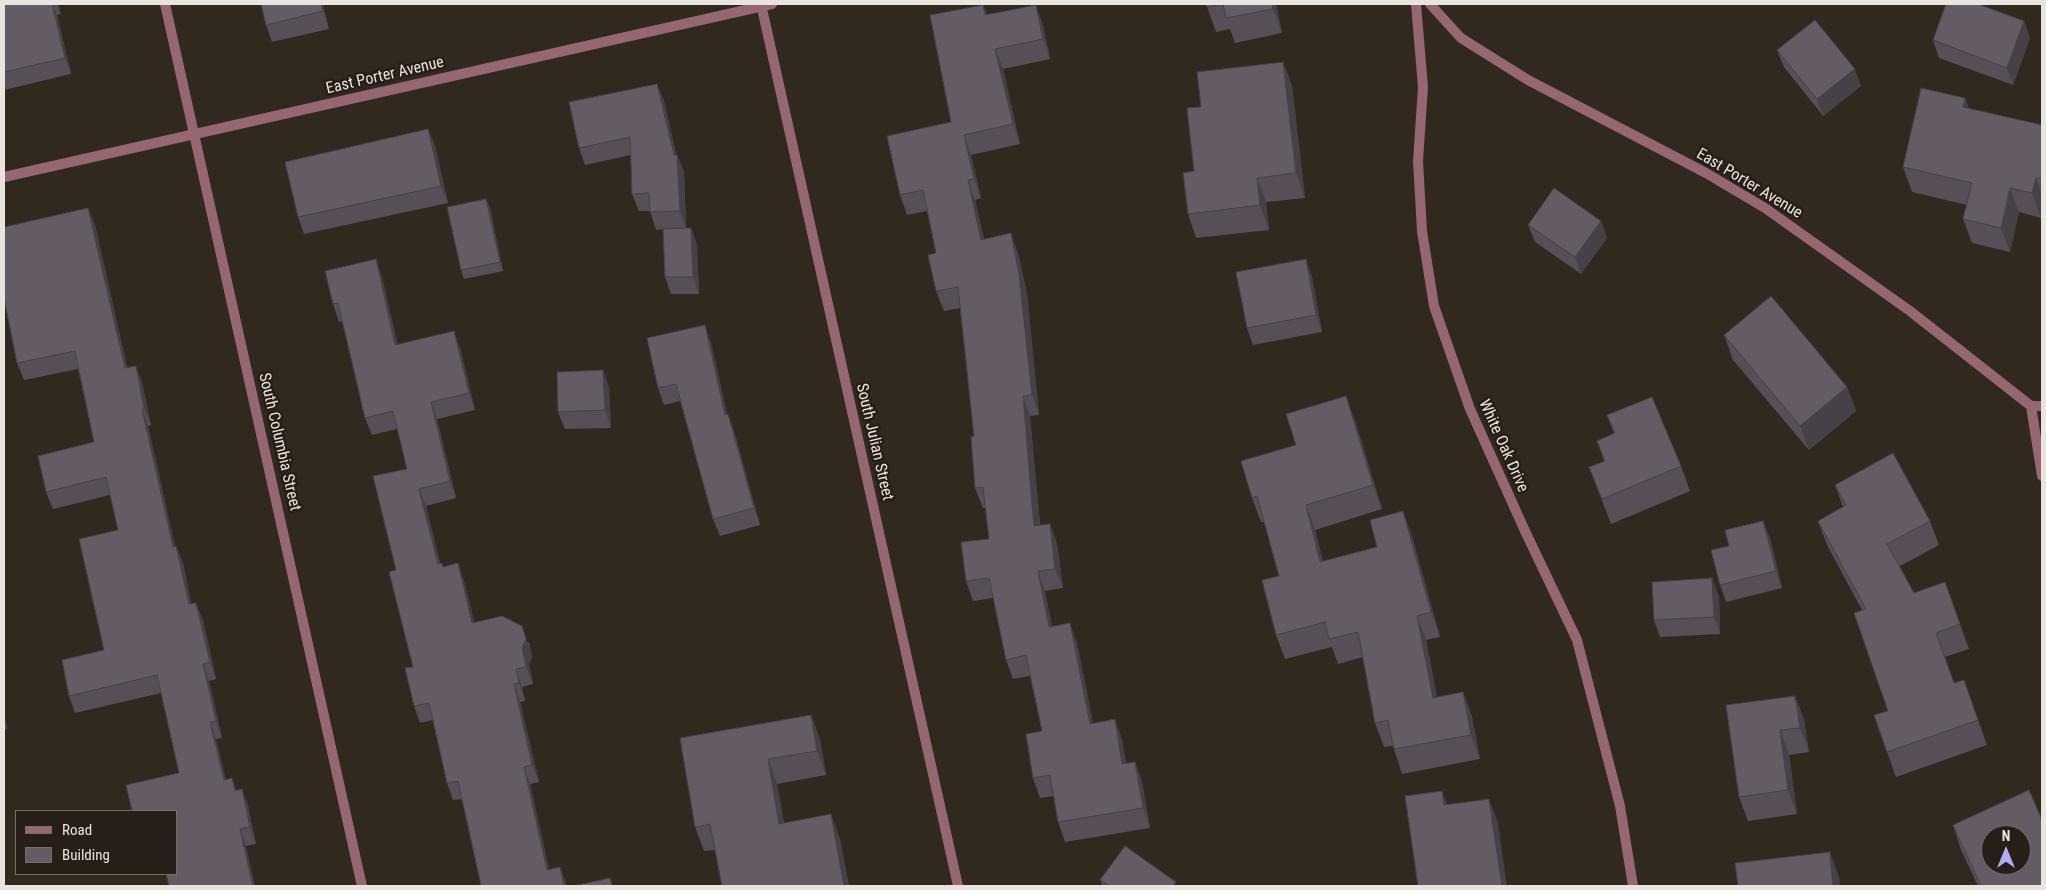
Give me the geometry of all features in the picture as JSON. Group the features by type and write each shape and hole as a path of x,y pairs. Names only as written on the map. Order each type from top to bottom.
{"street":[{"name":"South Columbia Street","path":"165,4 362,886"},
{"name":"East Porter Avenue","path":"4,177 772,4"},
{"name":"White Oak Drive","path":"1416,4 1423,88 1418,161 1422,231 1434,306 1470,409 1577,640 1620,806 1633,886"},
{"name":"East Porter Avenue","path":"1430,4 1461,38 1528,80 1706,174 1766,208 1910,310 2031,406"},
{"name":"South Julian Street","path":"761,5 958,886"},
{"path":"2042,406 2031,406 2042,476"}],"building":[{"path":"4,4 52,4 65,58 4,72"},
{"path":"261,4 321,4 323,11 266,25"},
{"path":"1206,4 1223,4 1207,7"},
{"path":"1223,4 1272,4 1273,9 1226,18"},
{"path":"1946,4 1978,4 2024,21 2007,68 1933,40"},
{"path":"983,5 985,15 1036,5 1043,39 995,49 1013,124 964,135 974,179 968,180 981,240 1011,233 1019,274 1032,395 1023,396 1034,526 1050,524 1055,569 1038,571 1049,627 1070,623 1090,724 1115,719 1122,764 1135,762 1143,808 1058,822 1050,775 1033,778 1026,734 1042,731 1026,655 1006,660 989,578 966,581 961,542 989,539 983,487 975,488 971,437 974,436 958,287 936,291 928,255 936,253 923,190 900,195 887,136 951,122 930,15"},
{"path":"1815,20 1855,69 1817,99 1777,50"},
{"path":"1283,62 1296,173 1257,178 1260,205 1188,214 1183,173 1194,171 1187,108 1201,107 1197,72"},
{"path":"657,84 674,155 677,155 680,211 650,212 649,193 632,194 630,137 579,148 569,102"},
{"path":"1921,88 1965,98 1963,107 2042,125 2042,178 2036,178 2032,193 2010,188 2001,228 1963,219 1972,183 1903,167"},
{"path":"428,129 441,186 298,217 285,162"},
{"path":"1554,188 1601,221 1575,257 1528,225"},
{"path":"486,199 500,262 461,270 447,207"},
{"path":"88,208 125,368 136,366 144,408 142,409 173,547 176,546 189,604 196,603 210,662 203,664 216,721 210,722 224,780 232,778 235,791 242,789 250,827 240,829 253,886 169,886 166,875 178,875 178,810 132,810 126,785 179,773 157,675 69,696 62,660 104,650 79,539 118,530 106,477 46,492 38,456 94,442 75,351 17,363 4,298 4,227"},
{"path":"691,228 693,277 665,277 663,229"},
{"path":"376,259 395,345 454,331 469,393 431,402 450,481 419,489 438,564 442,563 443,567 458,563 472,623 502,616 522,626 526,639 522,647 526,667 516,669 519,683 514,684 532,765 524,767 547,870 560,867 564,886 476,886 481,885 458,781 447,783 429,703 414,706 405,668 413,667 389,572 396,570 373,476 407,469 393,411 365,418 338,303 333,304 325,271"},
{"path":"1306,259 1316,315 1247,328 1236,272"},
{"path":"1771,296 1847,387 1800,426 1724,335"},
{"path":"705,325 725,415 728,414 754,508 713,519 676,384 658,388 647,338"},
{"path":"603,370 605,410 558,412 557,372"},
{"path":"1346,396 1373,485 1306,505 1320,562 1377,547 1370,520 1403,511 1431,612 1417,616 1433,698 1463,692 1471,735 1394,749 1388,720 1375,723 1358,632 1329,639 1325,622 1276,635 1262,580 1279,576 1257,496 1252,498 1241,461 1296,445 1286,414"},
{"path":"1652,397 1681,466 1602,499 1589,467 1605,461 1597,441 1615,433 1607,415"},
{"path":"1893,453 1930,521 1887,544 1914,593 1945,582 1960,624 1936,633 1954,683 1964,680 1978,720 1887,752 1874,715 1888,711 1854,613 1866,609 1818,521 1846,505 1835,485"},
{"path":"1763,521 1776,571 1720,585 1711,550 1729,546 1725,530"},
{"path":"1712,578 1714,617 1654,620 1652,582"},
{"path":"1795,696 1800,728 1780,730 1788,790 1739,797 1726,705"},
{"path":"811,715 817,751 768,759 779,824 831,814 844,886 722,886 710,824 695,827 680,738"},
{"path":"2029,790 2042,820 2042,886 1981,886 1953,825"},
{"path":"1442,791 1444,805 1489,799 1502,886 1418,886 1405,796"},
{"path":"1125,846 1176,882 1173,886 1110,886 1100,880"},
{"path":"1830,852 1833,886 1738,886 1735,863"},
{"path":"610,878 612,886 573,886"}]}
